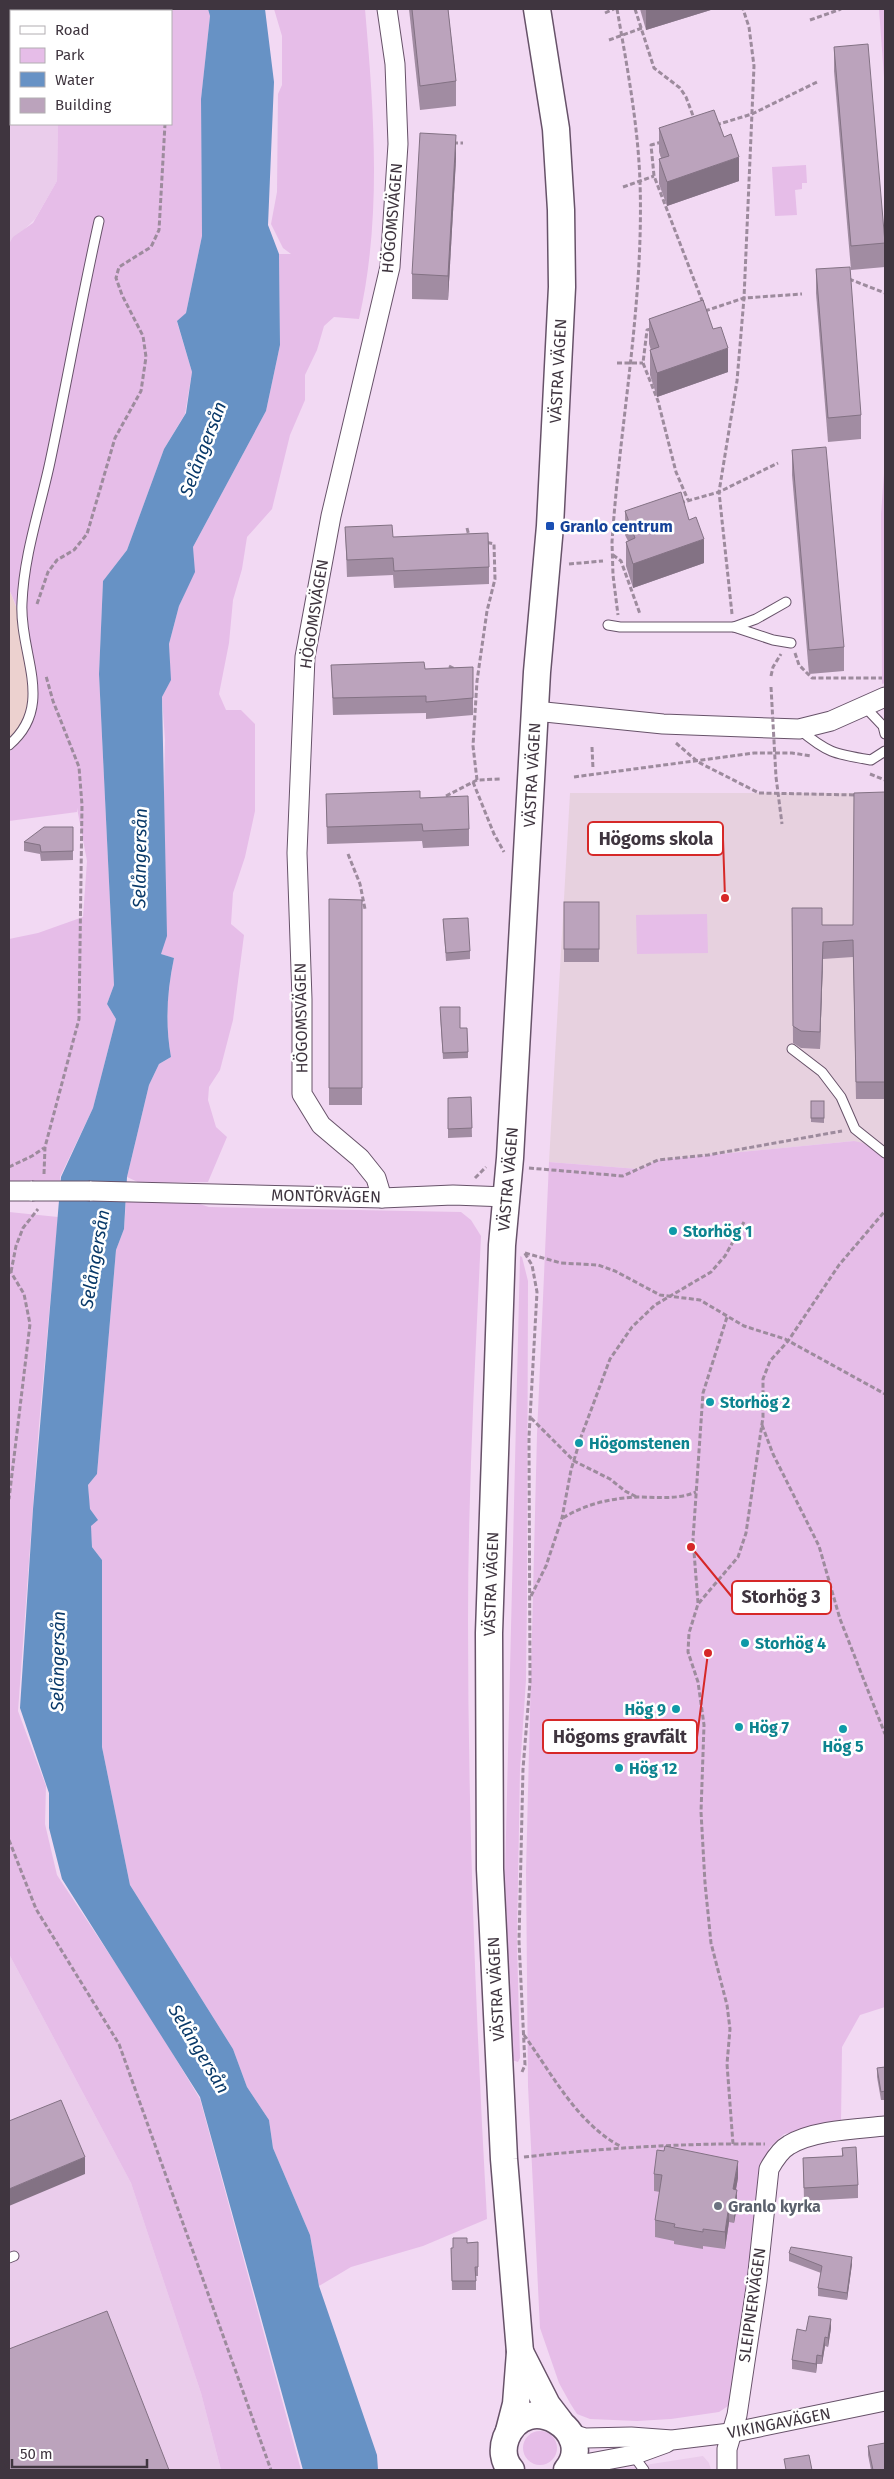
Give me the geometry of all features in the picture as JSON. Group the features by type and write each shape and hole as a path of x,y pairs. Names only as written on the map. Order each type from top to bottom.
{"street":[{"name":"HÖGOMSVÄGEN","path":"382,1198 376,1178 360,1158 321,1125 302,1094 302,1000 297,853 305,657 331,516 390,266 398,144 395,64 387,9"},
{"name":"VÄSTRA VÄGEN","path":"509,2469 504,2449 516,2404 520,2352 504,2159 490,1869 489,1633 502,1246 507,1197 535,711 550,526 562,287 561,210 556,129 537,9"},
{"path":"535,711 663,724 799,729 831,721 885,698"},
{"path":"9,1191 39,1192"},
{"name":"MONTÖRVÄGEN","path":"39,1192 146,1192 382,1198 453,1195 507,1197"},
{"path":"789,2145 842,2130 885,2126"},
{"name":"SLEIPNERVÄGEN","path":"727,2470 726,2460 730,2433 737,2415 756,2291 769,2169 778,2154 789,2145"},
{"name":"VÄSTRA VÄGEN","path":"520,2352 547,2405 564,2427"},
{"name":"VIKINGAVÄGEN","path":"564,2427 585,2438 631,2437 672,2440 730,2433 885,2401"},
{"path":"509,2432 520,2420 528,2417 547,2416 564,2427 574,2448 568,2469"},
{"name":"VIKINGAVÄGEN","path":"568,2469 639,2463 672,2440"}],"lane":[{"path":"9,745 26,725 32,711 34,694 22,620 27,557 47,478 99,221"},
{"path":"734,627 756,619 786,602"},
{"path":"608,625 620,627 734,627 773,640 792,643"},
{"path":"865,707 882,726 885,734"},
{"path":"799,729 820,747 833,753 871,760 885,750"},
{"path":"792,1049 822,1072 841,1097 855,1129 885,1153"}],"path":[{"path":"605,12 615,9 622,36 634,116 640,181 639,261 613,527 612,554 620,627"},
{"path":"635,9 654,68 680,88 686,97 695,122"},
{"path":"734,627 719,492 737,381 744,298 754,66 743,9"},
{"path":"810,20 841,9"},
{"path":"609,40 642,28"},
{"path":"707,128 752,114 817,82"},
{"path":"35,611 38,596 48,572 57,560 74,550 87,534 115,438 142,391 146,357 143,336 122,295 116,278 119,268 151,247 159,230 165,125"},
{"path":"670,139 651,145 654,176 706,311"},
{"path":"446,143 463,143"},
{"path":"623,187 654,176"},
{"path":"845,277 885,293"},
{"path":"698,314 744,298 802,294"},
{"path":"656,327 647,330 643,363 658,401 676,472 688,500"},
{"path":"617,363 643,363"},
{"path":"678,504 719,492 778,463"},
{"path":"613,527 632,520"},
{"path":"466,528 470,540"},
{"path":"478,541 494,544 495,580 487,611 477,680 473,746 478,780"},
{"path":"612,554 621,561 643,626"},
{"path":"569,564 603,561"},
{"path":"771,676 773,667 792,643"},
{"path":"792,643 799,665 812,678 885,678"},
{"path":"449,666 463,673"},
{"path":"9,1499 30,1324 24,1294 10,1270 16,1246 39,1192 45,1147 79,1020 82,805 79,767 53,701 46,675"},
{"path":"470,677 477,680"},
{"path":"771,687 776,777 782,824"},
{"path":"663,724 668,737 698,762 759,793 778,795 864,795"},
{"path":"592,747 593,770"},
{"path":"574,777 698,762 754,753 792,753 815,757"},
{"path":"862,771 885,780"},
{"path":"446,796 478,780 501,779"},
{"path":"473,782 494,834 508,858"},
{"path":"348,854 360,884 365,909"},
{"path":"524,1167 623,1176 658,1160 708,1156 855,1129"},
{"path":"9,1166 32,1156 45,1147"},
{"path":"698,1604 738,1557 746,1533 762,1424 765,1373 773,1356 788,1341 839,1265 885,1211"},
{"path":"531,1596 546,1566 562,1518 574,1461 610,1359 632,1327 655,1305 711,1272 724,1256 744,1222"},
{"path":"520,1250 561,1263 598,1265 615,1271 649,1291 660,1295 700,1300 744,1326 788,1341 885,1394"},
{"path":"516,2078 521,2074 525,2065 520,1941 523,1769 530,1682 530,1418 537,1292 532,1265 525,1253"},
{"path":"727,1317 703,1393 693,1539 698,1604 689,1633 688,1652 698,1682 704,1725 701,1812 704,1883 711,1943 727,2005 730,2029 728,2072 734,2144"},
{"path":"530,1418 574,1461 602,1474 638,1497"},
{"path":"762,1424 772,1454 819,1546 840,1619 885,1734"},
{"path":"562,1518 587,1505 638,1497 674,1498 696,1492"},
{"path":"9,1840 36,1909 119,2044 271,2470"},
{"path":"524,2034 582,2116 602,2136 621,2146"},
{"path":"518,2157 621,2146 789,2145"}],"shaded area":[{"path":"9,9 60,9 10,10 10,125 58,125 57,181 35,219 9,244"},
{"path":"9,589 30,642 38,693 37,711 21,741 14,736 9,740"},
{"path":"570,793 885,793 885,1158 854,1141 658,1160 638,1169 549,1162"},
{"path":"9,1954 131,2183 201,2393 221,2470 9,2470"},
{"path":"703,2456 709,2463 711,2470 613,2470"}],"green space":[{"path":"208,9 210,16 201,99 202,236 186,313 177,322 192,372 185,414 164,449 127,550 103,581 99,674 114,985 107,1004 116,1019 93,1108 60,1177 60,1183 21,1184 9,1181 9,939 38,933 83,917 87,861 77,808 77,812 9,821 9,752 25,737 34,718 37,696 32,651 9,589 9,244 13,237 33,223 57,181 58,125 172,125 172,10 60,10"},
{"path":"274,9 365,9 373,126 374,165 371,242 359,319 334,317 324,326 317,350 305,375 305,400 290,435 272,509 247,537 242,569 233,600 229,643 219,694 226,710 241,710 255,724 255,811 245,857 233,893 231,924 244,935 233,1020 220,1070 209,1087 208,1100 216,1127 227,1137 208,1182 140,1183 127,1177 149,1085 159,1064 171,1057 168,1007 174,958 161,954 165,740 162,697 170,681 169,644 179,606 194,572 193,547 266,411 280,345 279,254 291,254 283,248 271,224 277,192 278,94 282,85 282,36"},
{"path":"879,9 885,9 885,91"},
{"path":"806,165 807,183 802,183 802,189 795,190 797,215 775,216 772,167"},
{"path":"885,460 885,683 882,684 881,514"},
{"path":"707,914 708,953 637,954 636,915"},
{"path":"854,1141 863,1143 885,1158 885,2007 860,2015 842,2047 841,2123 784,2134 769,2148 734,2402 719,2412 671,2419 637,2421 590,2419 577,2414 559,2383 540,2328 528,2086 526,1871 537,1434 549,1162 638,1169 658,1160"},
{"path":"187,1200 209,1207 461,1212 471,1220 481,1236 469,1525 468,1697 473,1920 487,2219 423,2246 351,2267 319,2286 310,2235 273,2148 269,2120 247,2087 233,2049 130,1885 102,1747 102,1560 92,1547 88,1485 97,1474 116,1250 124,1229 126,1202"},
{"path":"9,1212 58,1217 39,1425 18,1711 46,1786 45,1824 57,1875 147,2011 200,2099 301,2470 221,2470 201,2393 131,2183 9,1954"},
{"path":"520,1256 522,1257 528,1281 526,1680 520,1769 517,1941 520,2058 518,2062 512,2060 505,1876"},
{"path":"540,2431 552,2436 557,2448 552,2460 540,2465 528,2460 523,2448 528,2436"}],"water":[{"name":"Selångersån","path":"208,9 265,9 274,82 268,225 279,254 280,345 266,411 193,547 195,572 179,606 169,644 171,680 162,697 167,936 161,954 174,958 168,1007 171,1057 159,1064 149,1085 127,1177 124,1229 116,1250 97,1474 88,1485 90,1509 98,1520 91,1526 92,1547 102,1560 102,1747 130,1885 233,2049 247,2087 269,2120 273,2148 310,2235 319,2286 377,2455 378,2470 303,2470 200,2097 62,1879 49,1828 49,1793 20,1708 33,1509 61,1177 93,1108 116,1019 107,1004 114,985 99,674 103,581 127,550 164,449 186,413 192,372 177,321 186,313 202,236 201,99 210,16"}],"building":[{"path":"412,9 448,9 456,81 420,86"},
{"path":"868,44 885,243 851,246 834,47"},
{"path":"714,110 724,137 731,134 739,157 667,182 659,159 669,156 659,128"},
{"path":"420,133 456,135 448,276 412,274"},
{"path":"850,267 861,415 828,418 816,269"},
{"path":"703,300 713,329 721,327 728,348 657,373 650,350 659,347 649,319"},
{"path":"826,447 844,647 809,650 792,450"},
{"path":"681,492 689,520 696,517 704,539 633,564 626,542 635,538 625,511"},
{"path":"392,525 393,537 488,533 489,567 394,571 393,558 347,560 345,527"},
{"path":"424,662 425,669 473,667 473,698 426,702 426,696 333,698 331,665"},
{"path":"420,791 420,798 468,796 469,829 423,831 422,824 327,827 326,794"},
{"path":"885,792 885,1082 856,1082 853,940 823,942 820,1032 801,1031 793,1026 792,908 822,908 822,925 853,925 854,793"},
{"path":"44,827 73,827 73,851 41,852 40,845 24,842"},
{"path":"329,899 362,900 362,1088 329,1088"},
{"path":"564,902 599,902 599,949 564,949"},
{"path":"468,918 470,951 446,953 443,919"},
{"path":"440,1007 460,1007 460,1028 467,1028 468,1052 443,1053"},
{"path":"471,1097 472,1128 448,1129 448,1098"},
{"path":"811,1101 824,1101 824,1118 811,1118"},
{"path":"885,2067 885,2091 881,2092 877,2068"},
{"path":"61,2100 85,2157 9,2189 9,2121"},
{"name":"Granlo kyrka","path":"665,2146 738,2161 733,2189 737,2190 734,2206 729,2205 725,2232 703,2229 703,2232 674,2227 675,2224 655,2220 662,2175 654,2174 657,2150 664,2151"},
{"path":"856,2147 858,2185 804,2188 803,2158 843,2156 842,2148"},
{"path":"453,2238 467,2238 467,2243 478,2242 478,2267 475,2267 476,2281 452,2281 451,2248 453,2248"},
{"path":"791,2247 852,2257 847,2293 818,2288 822,2266 789,2253"},
{"path":"107,2311 169,2470 9,2470 9,2349"},
{"path":"809,2316 831,2319 828,2338 825,2337 822,2356 817,2355 816,2364 792,2360 797,2329 806,2331"},
{"path":"885,2443 885,2470 873,2470 868,2446"},
{"path":"809,2455 812,2470 786,2470 784,2459"}],"place":[{"name":"Granlo centrum","path":"550,526"},
{"name":"Högoms skola","path":"725,898"},
{"name":"Storhög 1","path":"673,1231"},
{"name":"Storhög 2","path":"710,1402"},
{"name":"Högomstenen","path":"579,1443"},
{"name":"Storhög 3","path":"691,1547"},
{"name":"Storhög 4","path":"745,1643"},
{"name":"Högoms gravfält","path":"708,1653"},
{"name":"Hög 9","path":"676,1709"},
{"name":"Hög 7","path":"739,1727"},
{"name":"Hög 5","path":"843,1729"},
{"name":"Hög 12","path":"619,1768"},
{"name":"Granlo kyrka","path":"718,2206"}]}
